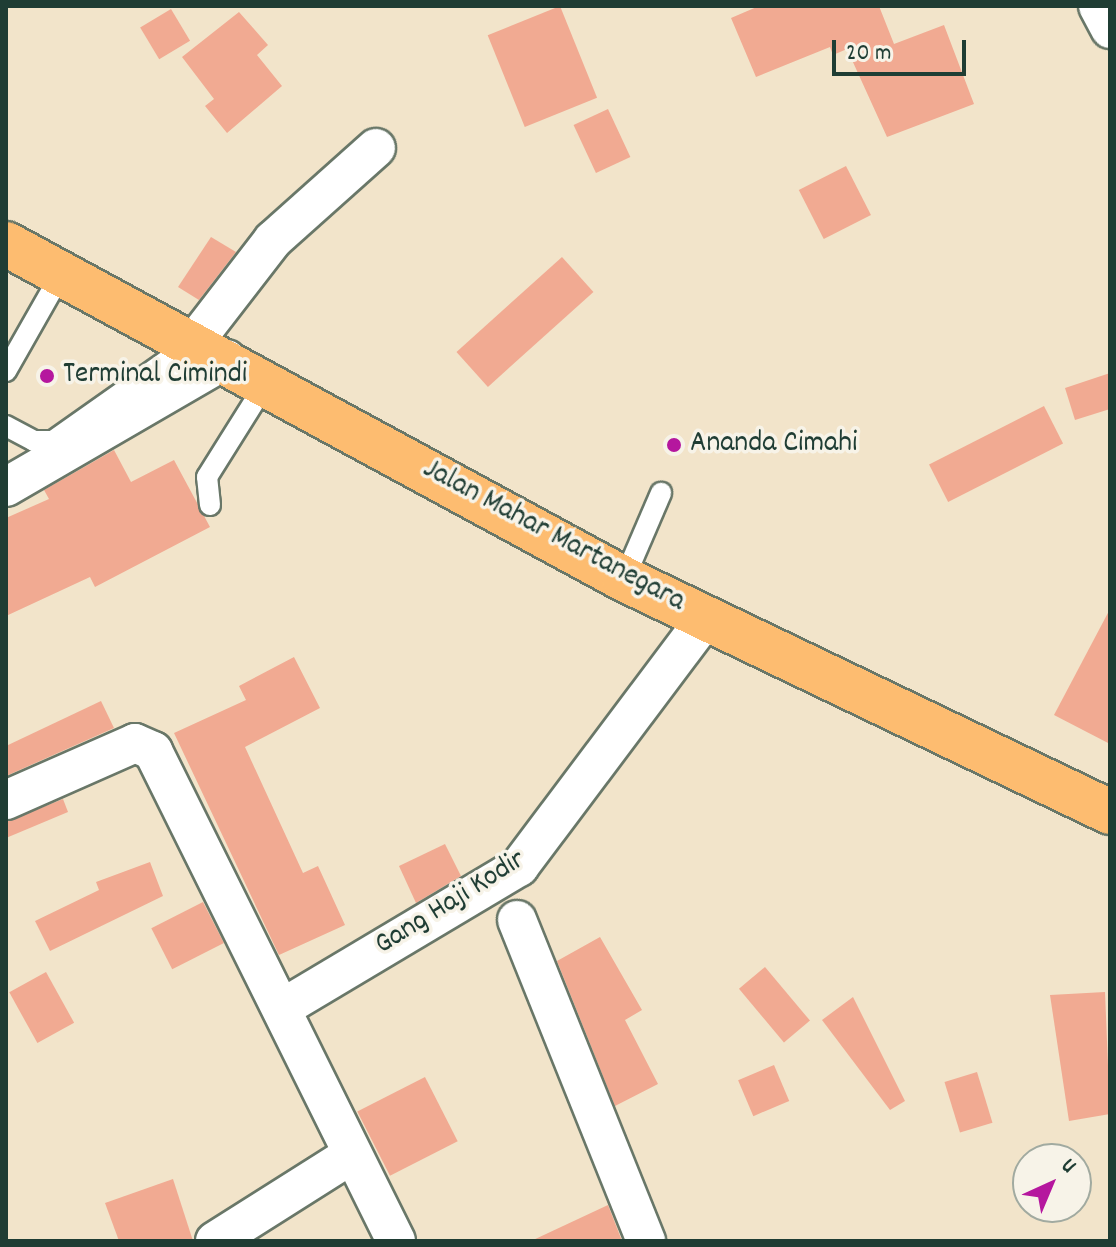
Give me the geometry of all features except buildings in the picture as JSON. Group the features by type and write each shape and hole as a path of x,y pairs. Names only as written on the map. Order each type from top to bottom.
{"main road":[{"name":"Jalan Mahar Martanegara","path":"10,255 61,274 211,350 624,579 1110,812"}],"street":[{"path":"1098,6 1110,29"},
{"path":"6,487 211,350 273,240 376,148"},
{"name":"Gang Haji Kodir","path":"284,1007 519,867 706,618"},
{"path":"6,800 144,744 284,1007 351,1155 396,1241"},
{"path":"517,920 646,1241"},
{"path":"215,1241 351,1155"}],"lane":[{"path":"6,371 61,274"},
{"path":"6,426 34,441 53,441 211,350"},
{"path":"210,505 207,477 266,383"},
{"path":"624,579 661,493"}],"place":[{"name":"Terminal Cimindi","path":"47,376"},
{"name":"Ananda Cimahi","path":"674,445"}]}
